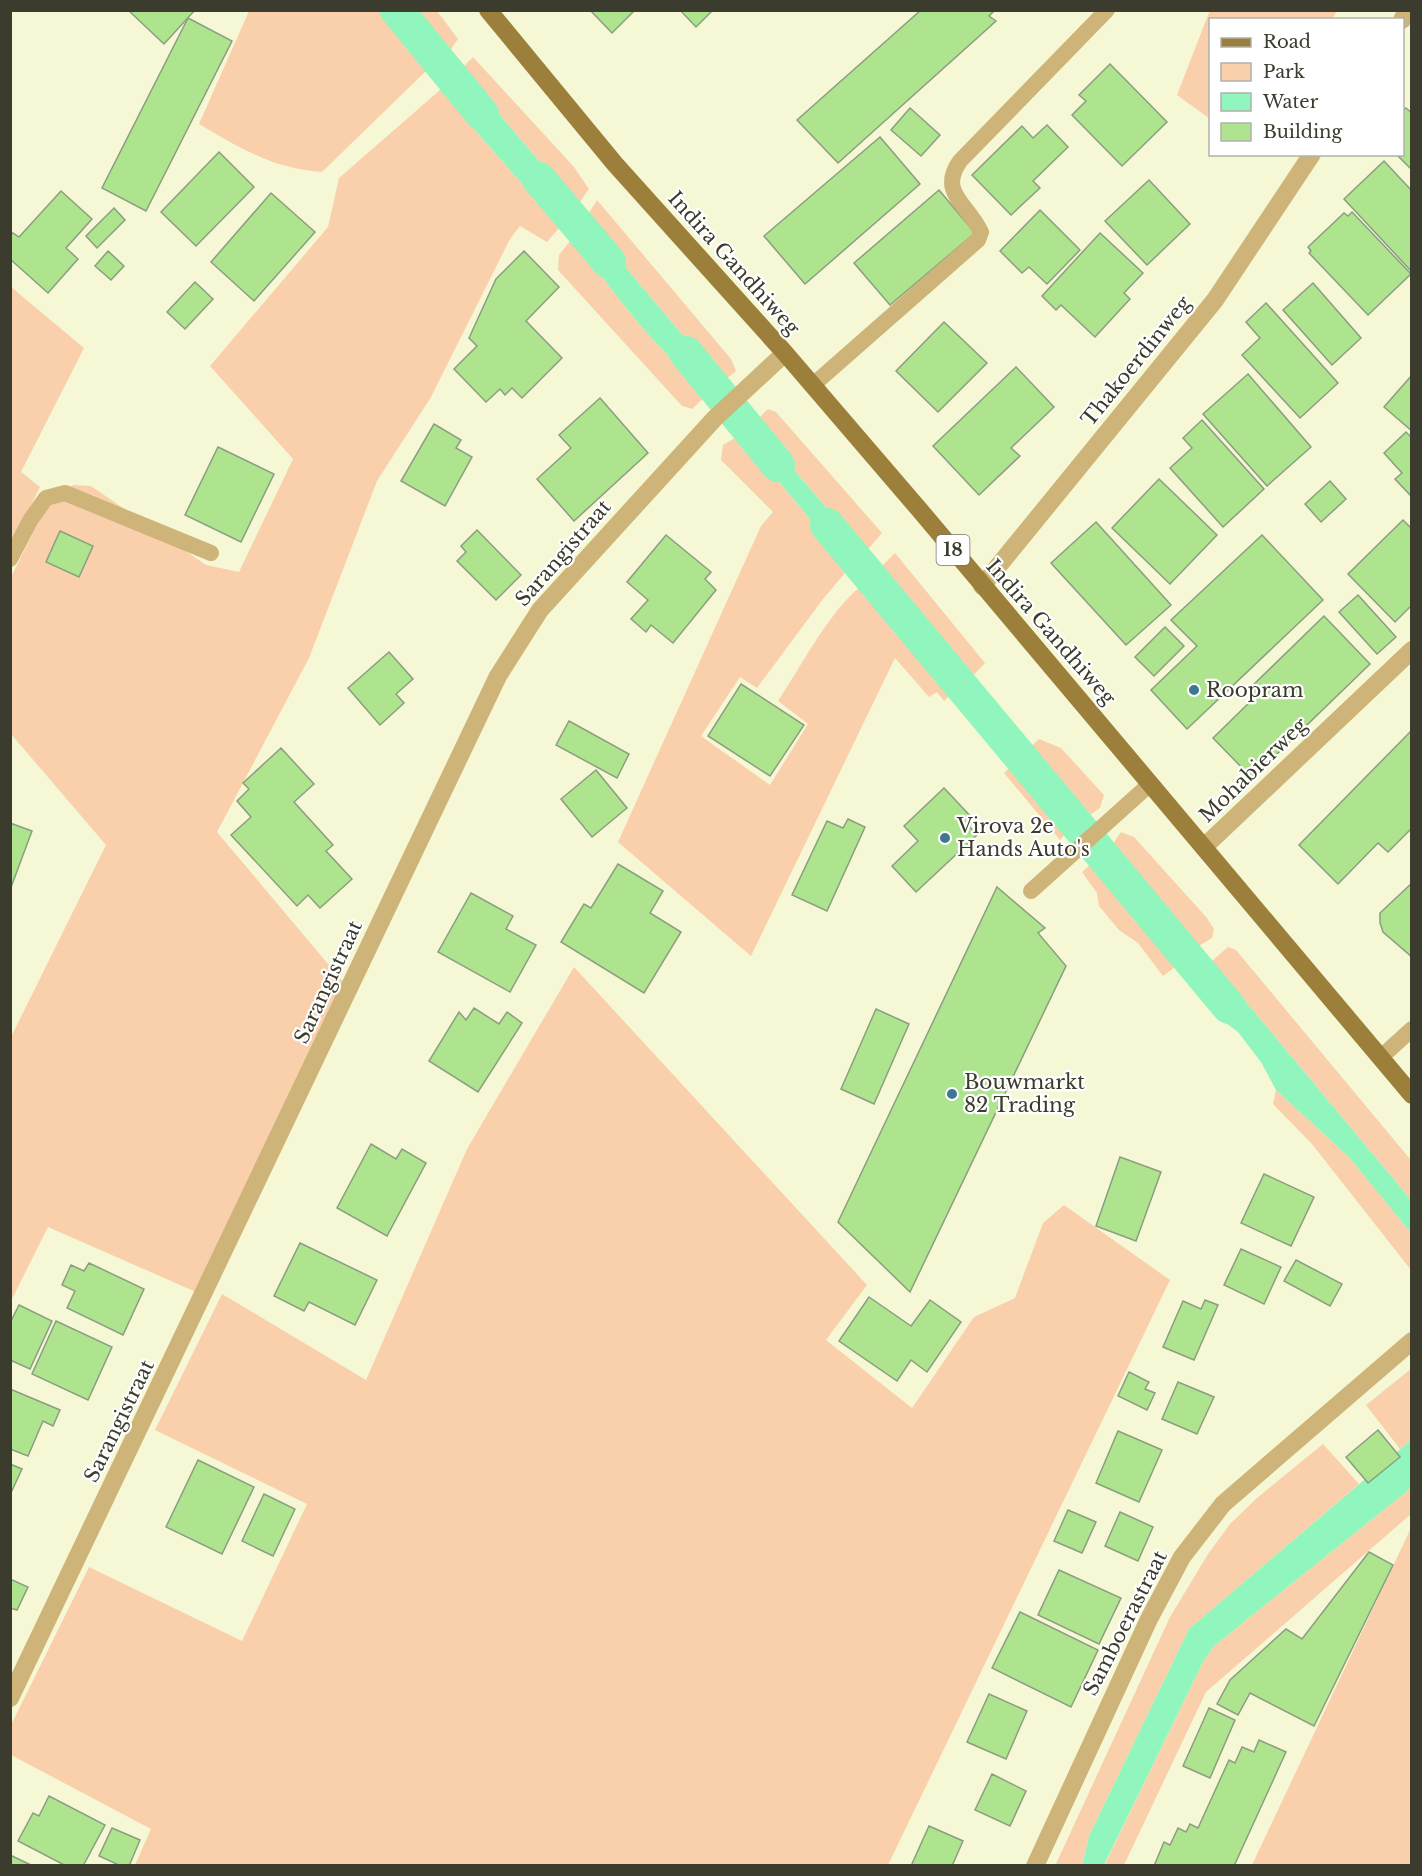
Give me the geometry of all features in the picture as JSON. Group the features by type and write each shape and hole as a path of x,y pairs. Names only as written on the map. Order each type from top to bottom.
{"main road":[{"name":"Indira Gandhiweg","path":"488,10 615,164 785,353 1412,1095"}],"street":[{"name":"Thakoerdinweg","path":"982,586 1215,300 1311,156"},
{"name":"Sarangistraat","path":"10,1698 498,676 540,610 715,418 785,353"},
{"name":"Mohabierweg","path":"1204,847 1412,650"},
{"name":"Samboerastraat","path":"1035,1866 1149,1618 1182,1557 1223,1504 1412,1341"}],"lane":[{"path":"813,386 978,240 981,232 950,184 950,175 960,161 1107,10"},
{"path":"10,559 31,519 46,498 65,493 211,553"},
{"path":"1031,891 1150,784"},
{"path":"1380,1058 1412,1029"}],"green space":[{"path":"1210,10 1337,10 1333,18 1209,18 1209,118 1177,95"},
{"path":"249,11 378,11 426,71 322,172 273,162 243,149 199,124"},
{"path":"414,11 437,11 458,39 449,52"},
{"path":"473,57 574,167 589,189 577,206 461,69"},
{"path":"440,90 560,227 547,242 520,226 510,239 431,397 377,481 309,658 217,832 344,983 196,1292 48,1227 11,1301 11,1037 106,845 11,734 11,577 46,507 73,485 91,486 206,565 239,572 293,459 210,366 328,227 339,178"},
{"path":"597,200 731,359 736,371 722,382 585,219"},
{"path":"574,236 636,320 671,358 709,393 692,409 682,406 558,270 559,255"},
{"path":"11,287 84,348 21,472 40,487 11,545"},
{"path":"768,409 776,412 882,533 865,553 754,423"},
{"path":"740,435 850,567 823,599 757,688 740,677 701,736 770,785 808,724 778,701 837,610 861,586 862,594 953,692 944,701 937,692 929,697 895,658 751,956 618,842 761,526 773,512 721,460 723,445"},
{"path":"895,553 985,663 967,682 876,572"},
{"path":"1039,739 1061,748 1104,795 1100,808 1087,817 1036,755 1014,773 1066,833 1060,840 1004,773"},
{"path":"1121,832 1134,837 1207,918 1214,929 1212,938 1197,947 1112,845"},
{"path":"1092,863 1175,967 1163,976 1138,943 1119,930 1099,906 1097,893 1082,872"},
{"path":"1228,947 1236,950 1410,1159 1411,1200 1212,961"},
{"path":"574,967 867,1285 826,1340 912,1408 974,1317 1015,1298 1043,1223 1064,1205 1170,1280 888,1865 135,1865 151,1829 11,1755 11,1725 89,1567 242,1641 307,1504 155,1430 222,1294 366,1380 467,1149"},
{"path":"1276,1090 1349,1157 1411,1233 1411,1270 1312,1144 1273,1104"},
{"path":"1411,1369 1411,1440 1400,1449 1366,1405"},
{"path":"1323,1444 1359,1484 1189,1629 1089,1836 1082,1865 1055,1866 1170,1617 1208,1554 1230,1524 1257,1498"},
{"path":"1411,1488 1411,1514 1206,1692 1124,1865 1104,1866 1204,1660 1214,1646"},
{"path":"1411,1528 1411,1865 1252,1865"}],"water":[{"path":"378,11 414,11 449,52 426,71"},
{"path":"461,69 577,206 560,227 440,90"},
{"path":"585,219 722,382 709,393 671,358 636,320 574,236"},
{"path":"754,423 865,553 850,567 740,435"},
{"path":"876,572 967,682 953,692 862,593 861,586"},
{"path":"1035,755 1087,817 1066,833 1014,773"},
{"path":"1112,845 1197,947 1175,967 1092,863"},
{"path":"1212,961 1411,1200 1411,1233 1349,1157 1276,1090 1261,1062 1238,1032 1214,1014 1191,985 1191,978"},
{"path":"1411,1440 1411,1488 1214,1646 1204,1660 1104,1865 1082,1866 1089,1836 1189,1629"}],"building":[{"path":"128,10 195,10 164,44"},
{"path":"590,10 635,10 612,33"},
{"path":"680,10 713,10 696,27"},
{"path":"921,10 995,10 989,16 996,21 838,163 797,120"},
{"path":"188,18 232,41 146,211 102,188"},
{"path":"1110,64 1167,122 1122,166 1072,115 1086,101 1079,95"},
{"path":"910,108 940,135 921,156 891,130"},
{"path":"1406,108 1412,113 1412,170 1398,156 1404,156 1404,110"},
{"path":"1047,125 1068,147 1033,181 1040,188 1011,215 972,175 1022,126 1033,138"},
{"path":"880,137 920,184 805,284 764,236"},
{"path":"219,152 254,187 196,246 161,212"},
{"path":"1384,161 1412,191 1412,272 1344,199"},
{"path":"1149,180 1190,224 1147,265 1105,221"},
{"path":"939,190 975,233 890,305 854,263"},
{"path":"61,191 92,219 66,248 78,259 48,293 10,259 10,236 13,233 19,237"},
{"path":"271,193 315,232 254,301 211,262"},
{"path":"114,208 125,220 97,248 86,236"},
{"path":"1040,210 1080,250 1047,284 1029,267 1022,273 1000,251"},
{"path":"1352,212 1411,274 1368,315 1309,253 1311,251 1308,247 1344,213 1348,216"},
{"path":"1100,233 1143,273 1124,293 1130,299 1095,337 1061,305 1056,310 1042,296"},
{"path":"108,251 124,266 111,280 95,266"},
{"path":"524,251 559,287 526,321 562,358 522,398 512,388 505,395 500,389 486,402 454,369 477,346 469,338 496,279"},
{"path":"195,282 213,299 185,329 167,312"},
{"path":"1313,283 1361,338 1332,365 1283,310"},
{"path":"1266,303 1338,383 1300,418 1242,355 1260,338 1246,322"},
{"path":"944,322 987,363 938,412 896,371"},
{"path":"1016,367 1054,407 1011,448 1020,456 979,495 933,446"},
{"path":"1248,374 1311,447 1267,486 1203,414"},
{"path":"1412,375 1412,431 1384,407"},
{"path":"600,398 648,453 574,521 537,479 571,448 559,435"},
{"path":"1202,420 1264,489 1223,527 1170,468 1192,448 1183,438"},
{"path":"434,424 461,440 456,448 472,457 445,506 401,481"},
{"path":"1406,432 1412,438 1412,497 1395,479 1402,473 1384,453"},
{"path":"218,447 274,474 241,542 185,515"},
{"path":"1159,479 1217,535 1170,584 1112,528"},
{"path":"1330,481 1346,499 1321,522 1305,504"},
{"path":"1403,520 1412,529 1412,605 1395,622 1348,574"},
{"path":"1096,522 1171,605 1126,645 1051,563"},
{"path":"477,530 521,575 496,600 457,561 466,552 461,546"},
{"path":"60,531 93,546 79,577 46,562"},
{"path":"666,535 711,572 705,579 716,590 673,643 651,625 646,632 631,619 648,600 627,582"},
{"path":"1262,535 1323,600 1187,729 1151,690 1197,646 1171,620"},
{"path":"1358,595 1396,637 1377,654 1339,612"},
{"path":"1324,616 1370,664 1252,778 1213,738 1255,697 1248,690"},
{"path":"1165,627 1184,646 1154,676 1135,657"},
{"path":"389,652 413,679 396,694 404,703 380,725 348,688"},
{"path":"741,684 804,725 770,776 708,736"},
{"path":"569,721 629,754 617,778 556,745"},
{"path":"1411,731 1412,828 1388,852 1378,843 1338,884 1299,845"},
{"path":"281,748 314,784 294,802 333,845 326,851 352,879 320,908 308,895 297,906 231,835 251,817 237,801 249,789 243,783"},
{"path":"596,770 627,808 592,837 561,799"},
{"name":"Virova 2e Hands Auto's","path":"944,788 975,821 969,826 977,835 916,892 892,866 918,841 904,826"},
{"path":"848,819 865,827 827,911 792,895 827,821 843,828"},
{"path":"10,823 32,831 10,890"},
{"path":"618,864 663,891 650,913 681,932 644,993 561,942 584,904 591,908"},
{"path":"1412,883 1412,957 1383,932 1380,913"},
{"name":"Bouwmarkt 82 Trading","path":"997,887 1045,928 1038,933 1066,966 910,1292 838,1222"},
{"path":"471,893 513,916 506,929 536,945 510,992 438,952"},
{"path":"474,1008 499,1024 507,1012 522,1023 478,1092 429,1061 459,1012 466,1020"},
{"path":"876,1009 909,1024 874,1104 841,1089"},
{"path":"371,1144 396,1159 402,1149 426,1163 387,1236 337,1208"},
{"path":"1120,1157 1161,1172 1136,1241 1096,1226"},
{"path":"1264,1174 1314,1197 1291,1246 1241,1223"},
{"path":"300,1243 377,1280 355,1325 309,1302 304,1311 274,1296"},
{"path":"1241,1249 1281,1267 1264,1304 1224,1285"},
{"path":"1296,1260 1342,1284 1330,1306 1284,1281"},
{"path":"89,1263 144,1289 123,1335 67,1308 75,1291 62,1285 71,1265 84,1271"},
{"path":"869,1297 911,1326 930,1300 961,1322 927,1372 911,1360 897,1381 839,1341"},
{"path":"1205,1300 1218,1305 1194,1360 1163,1347 1183,1301 1201,1309"},
{"path":"19,1305 52,1321 30,1369 10,1360 10,1323"},
{"path":"56,1321 112,1347 88,1400 32,1374"},
{"path":"1129,1372 1149,1382 1145,1389 1155,1393 1147,1410 1118,1396"},
{"path":"1178,1382 1214,1397 1197,1434 1162,1419"},
{"path":"10,1389 60,1410 53,1426 43,1421 28,1456 10,1449"},
{"path":"1378,1430 1400,1457 1368,1483 1346,1457"},
{"path":"1118,1431 1162,1450 1139,1502 1096,1483"},
{"path":"198,1460 254,1487 222,1554 166,1527"},
{"path":"10,1464 22,1469 10,1495"},
{"path":"264,1494 295,1509 273,1556 242,1541"},
{"path":"1068,1510 1096,1522 1082,1553 1054,1541"},
{"path":"1120,1512 1153,1527 1138,1561 1105,1546"},
{"path":"1369,1552 1393,1565 1314,1726 1250,1693 1238,1715 1217,1704 1230,1680 1286,1629 1302,1639"},
{"path":"1059,1570 1121,1598 1099,1644 1038,1615"},
{"path":"10,1579 28,1587 17,1610 10,1608"},
{"path":"1020,1612 1098,1650 1071,1707 992,1668"},
{"path":"989,1694 1027,1711 1006,1759 967,1742"},
{"path":"1209,1708 1235,1720 1210,1778 1183,1766"},
{"path":"1259,1740 1286,1752 1234,1866 1154,1866 1164,1842 1170,1845 1178,1828 1186,1832 1190,1824 1198,1828 1229,1760 1235,1763 1242,1747 1254,1752"},
{"path":"992,1774 1026,1791 1010,1826 975,1810"},
{"path":"49,1796 105,1825 83,1866 66,1866 18,1841 33,1813 39,1816"},
{"path":"929,1826 963,1841 952,1866 911,1866"},
{"path":"112,1828 140,1840 129,1866 121,1866 99,1856"},
{"path":"10,1855 33,1866 10,1866"}],"waterway":[{"path":"397,10 482,114"},
{"path":"539,179 609,262"},
{"path":"686,353 778,465"},
{"path":"827,525 1229,1007"}],"place":[{"name":"Roopram","path":"1194,690"},
{"name":"Virova 2e Hands Auto's","path":"945,838"},
{"name":"Bouwmarkt 82 Trading","path":"952,1094"}]}
